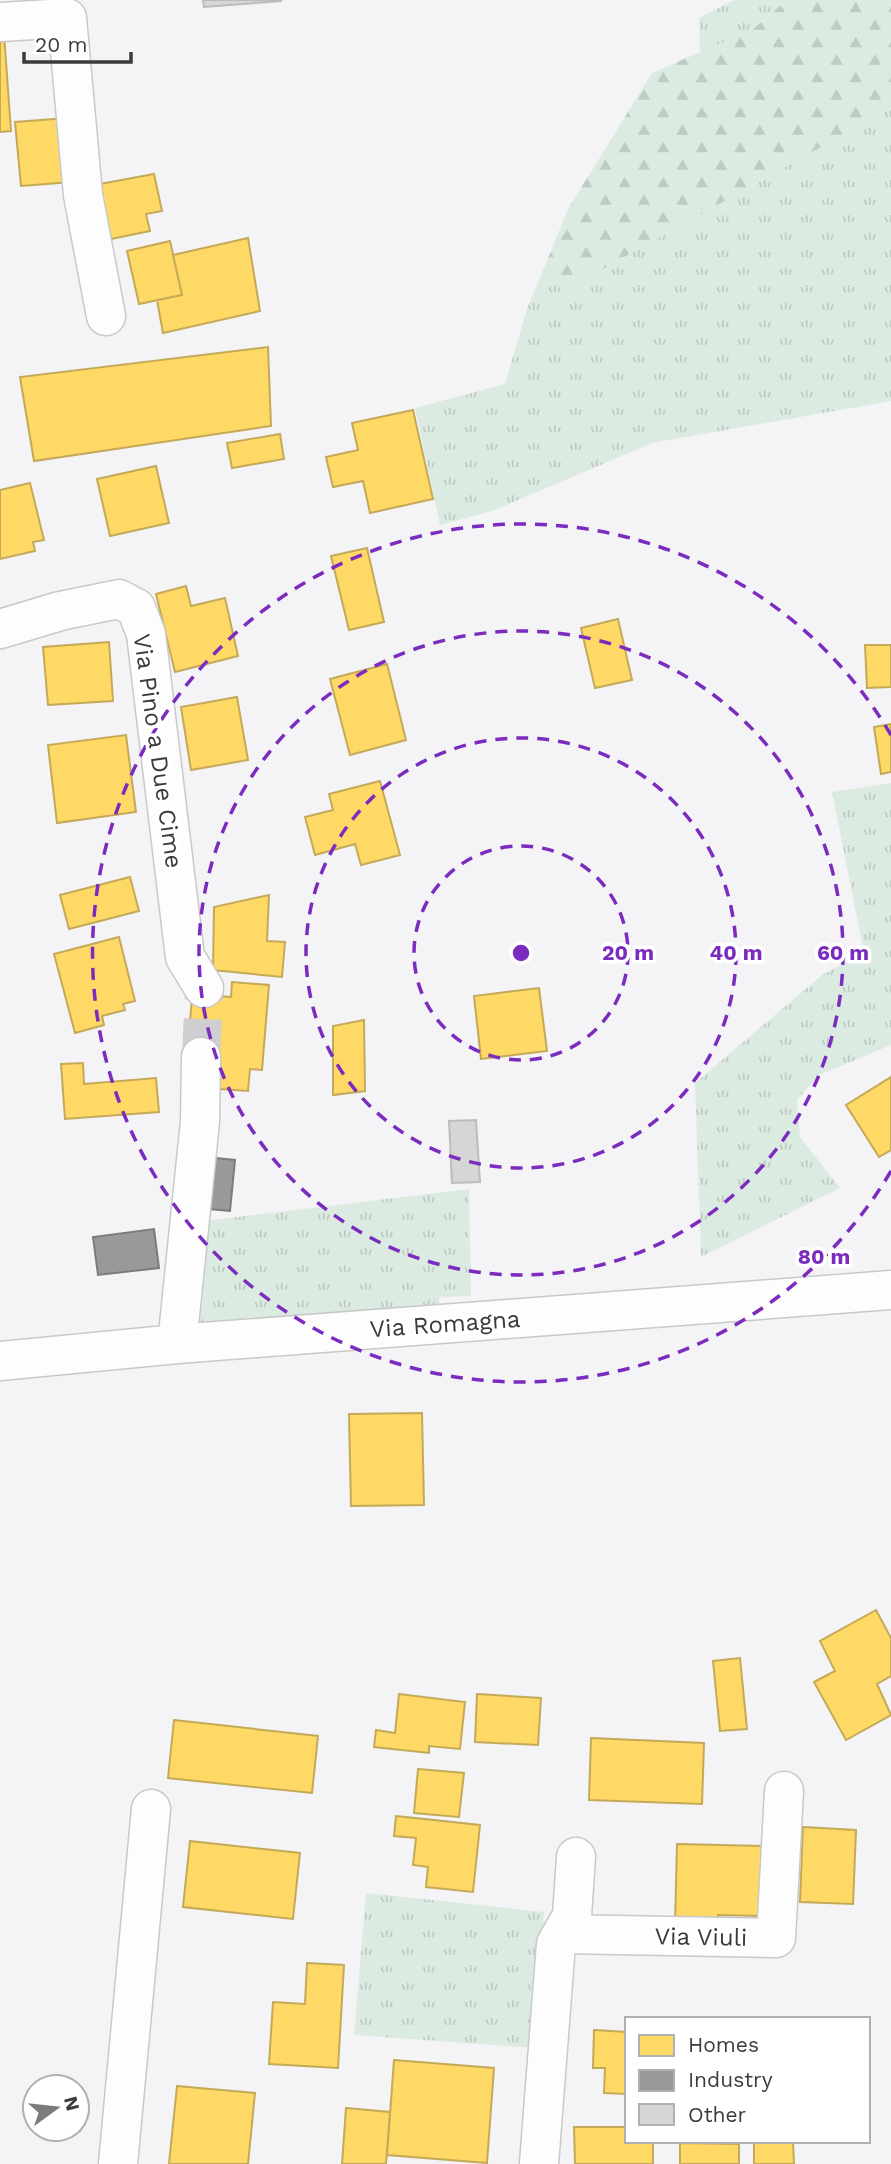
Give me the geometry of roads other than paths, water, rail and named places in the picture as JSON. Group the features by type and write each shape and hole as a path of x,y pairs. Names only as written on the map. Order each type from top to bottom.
{"street":[{"path":"0,22 67,18 83,195 106,316"},
{"name":"Via Pino a Due Cime","path":"0,629 60,611 119,599 136,608 146,634 184,957 204,988"},
{"path":"177,1344 200,1122 201,1057"},
{"name":"Via Romagna","path":"0,1361 177,1344 891,1290"},
{"name":"Via Viuli","path":"564,1934 776,1938 784,1791"},
{"path":"118,2164 150,1809"},
{"path":"538,2164 556,1944 572,1916 576,1857"}],"tunnel":[{"path":"201,1057 204,988"}]}
